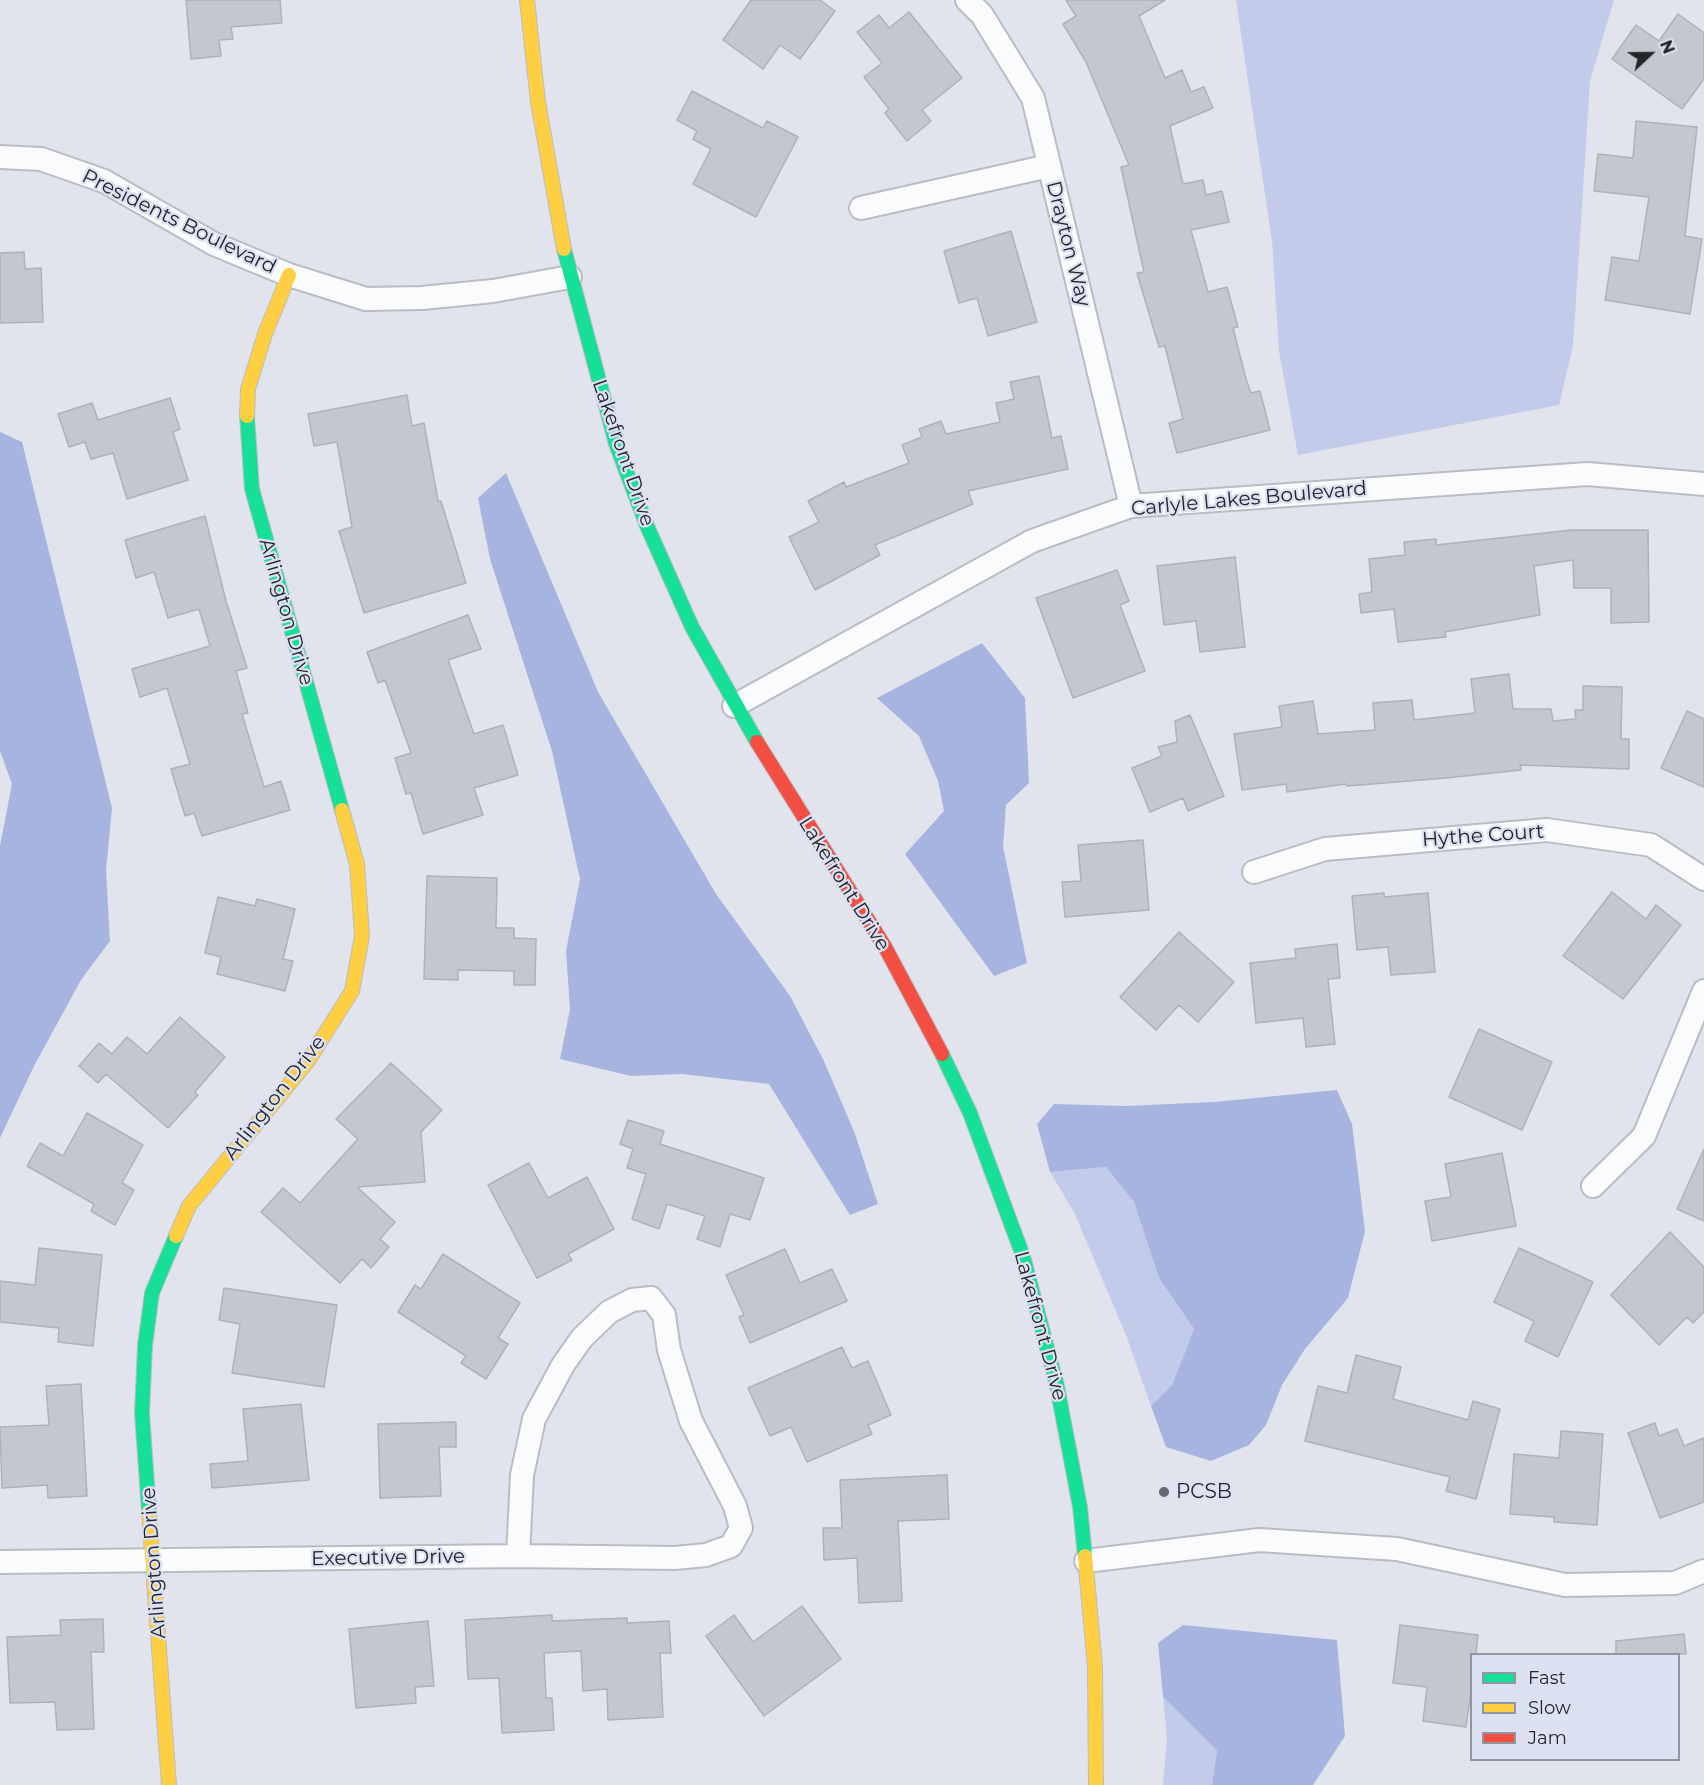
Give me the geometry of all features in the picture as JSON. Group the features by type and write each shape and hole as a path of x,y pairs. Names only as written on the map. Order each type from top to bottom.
{"street":[{"name":"Lakefront Drive","path":"528,0 547,168 570,277 596,376 624,465 647,526 692,627 734,706 885,946 919,1007 970,1113 1019,1246 1040,1314 1071,1452 1086,1561 1095,1667 1096,1785"},
{"name":"Drayton Way","path":"967,0 982,15 1033,98 1131,506"},
{"name":"Presidents Boulevard","path":"0,158 41,159 104,181 214,244 289,275 366,299 422,298 492,291 570,277"},
{"path":"861,208 1049,166"},
{"name":"Arlington Drive","path":"169,1785 142,1413 145,1345 157,1278 189,1206 308,1061 341,1010 352,991 362,936 357,864 252,489 246,428 248,389 265,334 289,275"},
{"name":"Carlyle Lakes Boulevard","path":"734,706 1032,541 1131,506 1588,474 1704,481"},
{"name":"Hythe Court","path":"1254,872 1325,849 1547,830 1651,845 1704,879"},
{"path":"1593,1186 1644,1136 1704,991"},
{"name":"Executive Drive","path":"0,1562 518,1556 675,1558 706,1555 731,1546 741,1528 735,1506 691,1421 669,1350 664,1315 651,1298 632,1300 609,1312 582,1338 563,1365 534,1419 522,1475 518,1556"},
{"path":"1086,1561 1258,1540 1397,1549 1565,1585 1675,1583 1704,1571"}],"shaded area":[{"path":"1236,0 1614,0 1590,81 1573,346 1559,405 1298,455 1279,351 1272,241"},
{"path":"0,432 22,442 112,808 106,870 110,941 81,980 34,1066 0,1138 0,846 12,784 0,751"},
{"path":"506,473 598,692 716,894 790,996 824,1061 855,1134 878,1204 850,1215 769,1084 682,1074 631,1076 560,1059 570,1009 566,951 580,879 552,751 490,559 478,498"},
{"path":"982,643 1025,698 1029,783 1006,805 1003,846 1027,963 994,976 905,854 944,811 938,781 919,736 877,698"},
{"path":"1337,1090 1352,1124 1365,1231 1348,1298 1305,1349 1282,1385 1266,1425 1249,1445 1211,1461 1166,1447 1151,1406 1172,1385 1194,1329 1159,1278 1134,1202 1106,1167 1050,1172 1037,1124 1054,1104 1126,1106 1214,1102"},
{"path":"1106,1167 1134,1202 1159,1278 1194,1329 1172,1385 1151,1406 1127,1338 1075,1214 1050,1172"},
{"path":"1183,1625 1337,1640 1345,1736 1313,1785 1212,1785 1217,1750 1163,1697 1158,1643"},
{"path":"1163,1697 1217,1750 1212,1785 1163,1785 1167,1738"}],"building":[{"path":"186,0 280,0 282,23 231,27 233,39 219,40 221,56 191,59"},
{"path":"751,0 820,0 835,11 800,59 780,45 763,69 723,40"},
{"path":"1066,0 1165,0 1139,16 1165,78 1182,70 1191,92 1204,87 1213,108 1170,126 1183,184 1203,180 1206,195 1222,191 1229,222 1191,230 1208,292 1227,287 1238,327 1233,328 1246,379 1251,393 1260,391 1270,430 1177,453 1169,423 1183,419 1165,346 1159,347 1137,273 1144,272 1121,167 1129,165 1086,62 1063,24 1076,16"},
{"path":"909,12 962,78 922,110 931,121 907,141 885,113 889,109 864,77 882,63 857,32 879,15 889,28"},
{"path":"1678,14 1704,33 1704,79 1682,109 1612,59 1636,25 1659,41"},
{"path":"692,91 763,128 767,121 798,137 756,217 693,184 711,149 693,139 697,131 677,120"},
{"path":"1636,121 1697,127 1685,236 1702,239 1690,314 1605,300 1612,257 1639,261 1649,197 1594,191 1598,154 1633,158"},
{"path":"1011,231 1037,322 988,336 977,298 959,303 944,251"},
{"path":"24,252 25,269 41,268 43,322 0,323 0,253"},
{"path":"1039,376 1052,438 1061,436 1068,469 968,491 973,504 875,545 880,555 815,590 789,537 819,522 808,501 844,482 846,487 909,463 902,445 922,437 919,429 941,421 946,434 1000,422 996,403 1014,399 1010,382"},
{"path":"407,395 412,426 424,423 438,501 441,501 466,583 364,613 339,531 352,527 337,442 314,446 308,414"},
{"path":"170,398 180,429 173,432 188,480 127,499 113,453 91,459 85,442 69,447 58,414 92,403 98,420"},
{"path":"205,516 226,601 247,668 236,671 248,713 242,714 264,787 281,781 290,810 202,836 194,813 185,816 171,769 190,764 167,688 140,697 132,669 210,646 199,609 168,618 154,572 136,578 125,540"},
{"path":"1572,530 1648,530 1649,622 1611,623 1611,588 1574,588 1573,560 1534,566 1540,615 1445,632 1446,637 1398,642 1394,609 1361,613 1359,594 1372,592 1369,559 1405,555 1404,542 1436,539 1436,545"},
{"path":"1235,557 1245,647 1200,652 1196,621 1164,625 1157,566"},
{"path":"1117,570 1129,601 1120,605 1145,671 1073,698 1036,598"},
{"path":"468,615 481,649 448,660 474,734 503,725 518,775 474,788 483,815 423,834 411,793 406,794 395,758 411,753 385,680 378,683 367,652"},
{"path":"1509,674 1513,709 1551,709 1553,721 1576,719 1575,710 1583,710 1583,686 1622,687 1621,739 1629,739 1629,769 1520,765 1521,770 1446,778 1347,786 1346,784 1287,792 1286,784 1242,790 1234,734 1282,727 1279,706 1313,701 1318,734 1375,730 1373,703 1412,700 1414,720 1475,713 1471,679"},
{"path":"1687,711 1704,719 1704,787 1661,768"},
{"path":"1190,715 1224,796 1188,811 1183,798 1150,812 1132,768 1162,756 1158,747 1177,742 1175,721"},
{"path":"1143,840 1149,910 1065,917 1062,882 1081,881 1078,845"},
{"path":"427,876 497,878 496,928 514,928 514,938 536,939 535,985 514,985 514,971 458,970 458,980 424,979"},
{"path":"1612,892 1646,919 1656,905 1681,925 1623,999 1563,956"},
{"path":"1384,893 1384,897 1428,893 1435,972 1391,975 1388,947 1357,950 1352,896"},
{"path":"218,897 255,906 257,899 295,909 283,959 293,961 285,991 217,974 221,957 205,953"},
{"path":"1179,932 1234,982 1198,1022 1179,1005 1156,1030 1120,997"},
{"path":"1337,944 1340,978 1328,979 1335,1044 1306,1047 1303,1018 1256,1023 1250,963 1296,958 1295,949"},
{"path":"180,1017 225,1057 195,1092 198,1095 168,1128 106,1074 98,1083 79,1066 99,1043 112,1054 127,1037 147,1054"},
{"path":"1479,1029 1552,1062 1522,1130 1449,1097"},
{"path":"391,1063 442,1110 421,1132 425,1182 357,1187 395,1222 380,1239 389,1247 371,1268 362,1259 340,1283 261,1212 283,1188 300,1203 358,1139 336,1119"},
{"path":"87,1113 143,1145 122,1183 134,1190 115,1225 91,1211 94,1204 27,1166 40,1143 63,1156"},
{"path":"628,1120 664,1131 660,1144 764,1178 750,1220 730,1214 720,1247 697,1239 705,1216 667,1204 659,1229 632,1219 646,1174 627,1168 633,1149 620,1144"},
{"path":"1704,1149 1704,1221 1677,1209"},
{"path":"1502,1153 1516,1226 1432,1241 1425,1201 1451,1197 1445,1164"},
{"path":"529,1163 548,1198 587,1177 614,1229 568,1254 572,1260 537,1278 488,1185"},
{"path":"1670,1232 1704,1267 1704,1312 1693,1323 1687,1317 1659,1345 1611,1295"},
{"path":"39,1248 102,1255 93,1346 58,1342 59,1328 0,1322 0,1281 35,1285"},
{"path":"1519,1248 1593,1282 1558,1357 1525,1341 1534,1321 1494,1302"},
{"path":"785,1249 800,1283 832,1269 847,1301 750,1343 739,1317 744,1315 726,1275"},
{"path":"443,1254 520,1303 498,1338 508,1344 486,1379 461,1363 466,1356 398,1312 415,1285 421,1289"},
{"path":"224,1288 337,1305 324,1387 232,1373 240,1324 219,1320"},
{"path":"842,1347 852,1368 868,1361 891,1415 868,1425 872,1434 807,1462 791,1427 770,1436 748,1388"},
{"path":"1356,1355 1401,1367 1393,1399 1468,1420 1473,1401 1500,1409 1476,1499 1446,1491 1450,1477 1305,1441 1318,1386 1347,1393"},
{"path":"81,1384 87,1496 48,1498 47,1485 2,1488 0,1427 49,1425 46,1386"},
{"path":"301,1404 309,1480 212,1488 210,1464 248,1461 243,1409"},
{"path":"456,1422 456,1447 439,1447 441,1496 380,1498 378,1424"},
{"path":"1655,1423 1659,1436 1677,1429 1684,1446 1704,1438 1704,1502 1660,1518 1628,1433"},
{"path":"1561,1431 1603,1434 1597,1525 1554,1522 1554,1517 1510,1514 1514,1454 1559,1458"},
{"path":"947,1475 949,1519 898,1521 902,1601 859,1603 857,1558 824,1560 823,1528 842,1528 840,1480"},
{"path":"802,1606 841,1659 764,1716 706,1636 734,1615 753,1642"},
{"path":"552,1615 552,1621 627,1618 627,1623 669,1621 671,1653 660,1653 663,1717 608,1720 607,1689 583,1691 581,1651 544,1653 546,1698 552,1698 554,1730 502,1733 499,1678 468,1679 465,1620"},
{"path":"103,1619 104,1652 91,1652 94,1729 57,1730 55,1702 10,1703 7,1637 61,1635 60,1620"},
{"path":"428,1621 434,1686 415,1687 416,1703 356,1708 349,1629"},
{"path":"1400,1625 1478,1635 1476,1653 1470,1653 1470,1700 1466,1727 1423,1721 1427,1687 1393,1683"},
{"path":"1684,1634 1686,1654 1616,1653 1616,1641"}],"traffic: fast":[{"path":"564,249 616,444 647,526 692,627 757,742"},
{"path":"247,416 252,489 342,810"},
{"path":"942,1054 970,1113 1023,1256 1057,1386 1080,1507 1085,1556"},
{"path":"149,1512 142,1413 145,1345 152,1293 176,1236"}],"traffic: slow":[{"path":"527,0 538,102 564,249"},
{"path":"247,416 248,389 265,334 289,275"},
{"path":"176,1236 189,1206 308,1061 352,991 362,936 357,864 342,810"},
{"path":"149,1512 169,1785"},
{"path":"1085,1556 1095,1667 1096,1785"}],"traffic: jam":[{"path":"757,742 885,947 942,1054"}],"place":[{"name":"PCSB","path":"1164,1492"}]}
